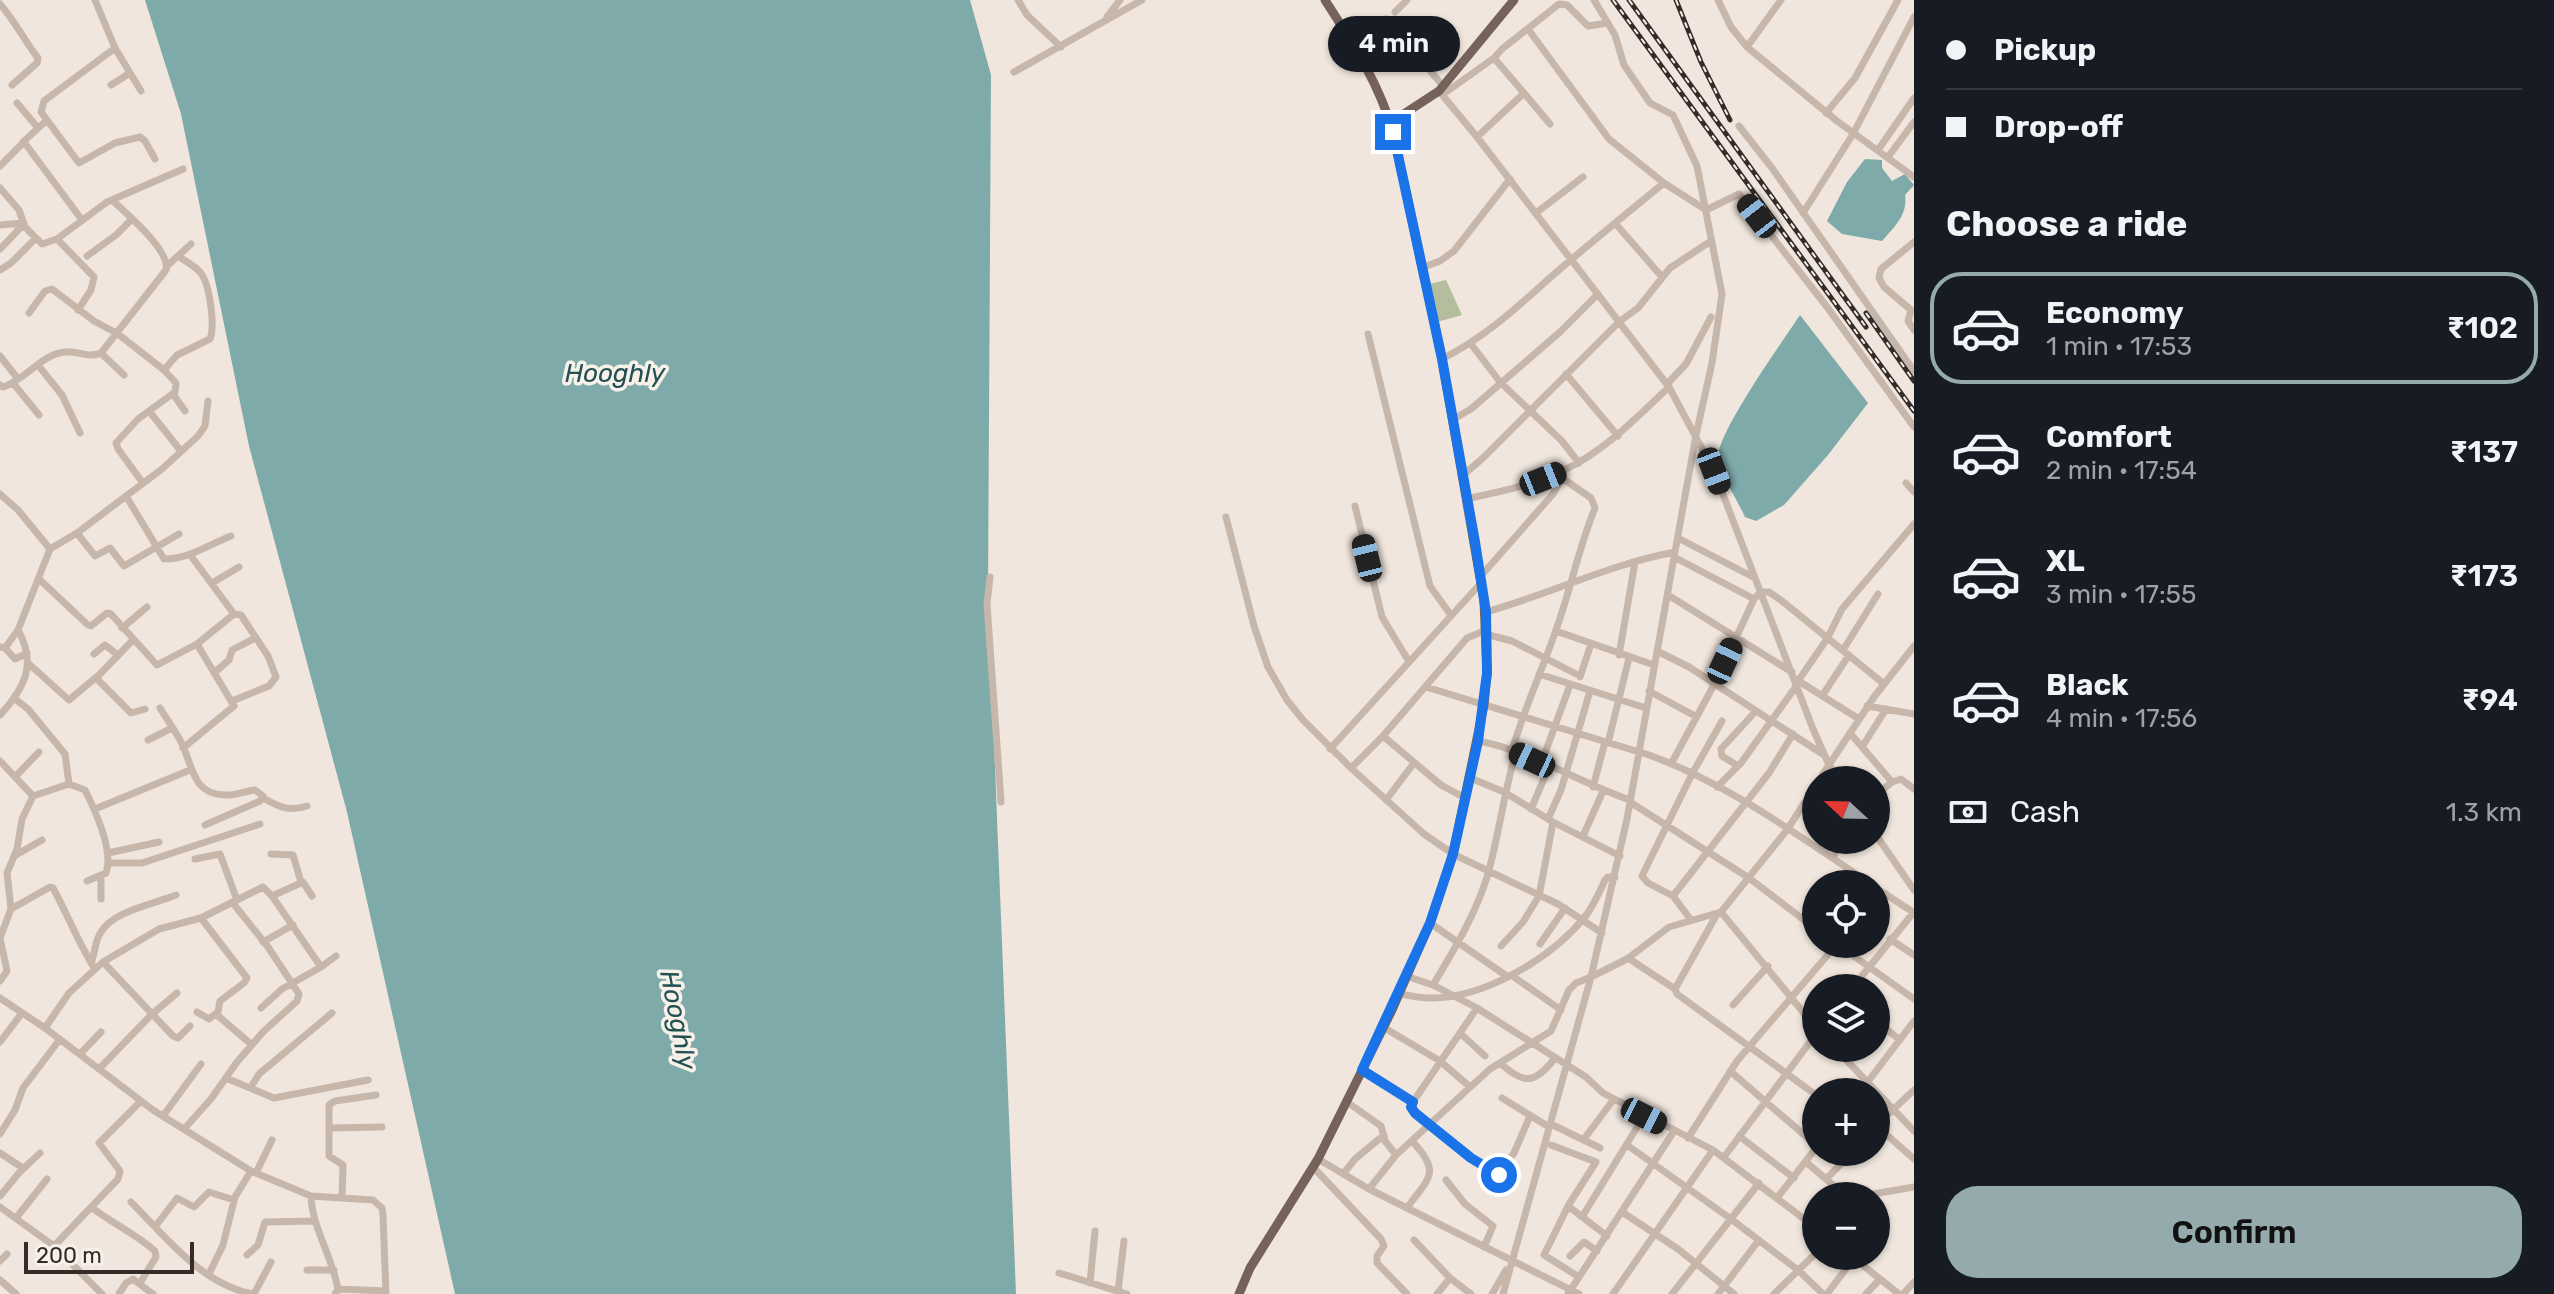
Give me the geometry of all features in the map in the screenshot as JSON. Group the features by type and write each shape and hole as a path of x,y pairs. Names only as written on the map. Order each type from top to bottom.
{"main road":[{"path":"1239,1294 1262,1247 1316,1163 1399,994 1430,923 1453,854 1478,741 1487,673 1486,612 1442,359 1390,123 1368,69 1325,0"},
{"path":"1390,123 1441,91 1511,3"}],"street":[{"path":"95,0 115,48 141,91"},
{"path":"1017,0 1061,47"},
{"path":"1103,22 1120,0"},
{"path":"1014,72 1142,0"},
{"path":"1395,12 1407,0"},
{"path":"1503,1294 1552,1127 1620,856 1721,307 1722,286 1697,166 1676,120 1647,99 1624,65 1617,40 1594,0"},
{"path":"1718,0 1731,27 1747,47 1826,113 1914,177"},
{"path":"1747,47 1781,0"},
{"path":"1826,113 1855,78 1898,0"},
{"path":"0,2 38,58 37,63 12,85"},
{"path":"1441,91 1494,58 1562,2 1588,26 1608,23"},
{"path":"1803,213 1853,134 1914,17"},
{"path":"1386,19 1668,386 1714,471 1829,765"},
{"path":"1528,29 1609,139 1664,183 1706,210"},
{"path":"115,48 44,101 40,109 79,163 115,143 140,137 155,159"},
{"path":"1494,58 1550,124"},
{"path":"111,85 130,73"},
{"path":"1477,137 1524,93"},
{"path":"1878,150 1914,98"},
{"path":"17,103 38,128"},
{"path":"0,166 47,120"},
{"path":"1888,157 1914,122"},
{"path":"1739,126 1914,371"},
{"path":"23,142 82,220"},
{"path":"0,188 19,210 23,224 42,244 57,239 112,200 183,169"},
{"path":"1536,213 1583,177"},
{"path":"1421,268 1440,261 1454,251 1510,179"},
{"path":"1442,359 1471,344 1516,311 1571,260 1664,183"},
{"path":"1706,210 1739,194 1827,307 1914,427"},
{"path":"112,200 153,241 167,266"},
{"path":"87,256 132,219"},
{"path":"1615,223 1662,277"},
{"path":"0,225 23,224"},
{"path":"0,249 23,224"},
{"path":"0,270 35,239"},
{"path":"57,239 94,277 91,290 78,310"},
{"path":"1462,476 1620,321 1638,308 1662,277 1711,241"},
{"path":"1914,242 1881,269 1879,278 1884,287 1911,310 1908,321 1914,330"},
{"path":"0,398 2,386 16,381 62,352 92,356 101,353 167,266 191,244"},
{"path":"164,370 177,355 210,339 212,332 203,276 178,256"},
{"path":"29,313 49,289 118,334 164,370 177,386 173,394 133,424 115,444 143,483"},
{"path":"1452,420 1471,409 1560,332 1598,294"},
{"path":"1466,499 1563,474 1618,436 1686,364 1711,317"},
{"path":"1368,334 1430,586 1450,614"},
{"path":"1471,344 1500,382 1562,441 1579,463"},
{"path":"101,353 124,375"},
{"path":"0,356 39,415"},
{"path":"38,365 62,395 80,433"},
{"path":"1566,374 1618,436"},
{"path":"173,394 185,411"},
{"path":"27,653 15,659 2,648 18,630 50,549 77,533 143,483 202,432 208,401"},
{"path":"149,411 181,451"},
{"path":"1330,749 1553,494 1563,474"},
{"path":"1433,985 1458,943 1488,872 1522,717 1556,631 1595,505 1563,474"},
{"path":"1906,483 1914,492"},
{"path":"0,494 18,510 50,549"},
{"path":"126,496 161,556 167,559 191,556 231,536"},
{"path":"1355,506 1382,617 1408,660"},
{"path":"1226,517 1254,626 1268,667 1287,700 1330,749 1414,826 1453,854 1565,908 1602,933"},
{"path":"1717,787 1738,766 1771,721 1796,679 1827,639 1842,609 1914,524"},
{"path":"77,533 95,556 110,548 124,566 179,534"},
{"path":"1678,538 1753,577"},
{"path":"1486,612 1635,562 1674,554 1754,599"},
{"path":"191,556 234,614 241,615 268,656 276,677 269,686 232,701"},
{"path":"1619,655 1635,562"},
{"path":"212,583 239,567"},
{"path":"990,577 987,604 1001,802"},
{"path":"39,579 88,625 109,613 157,665 197,644 234,614"},
{"path":"1761,592 1774,595 1884,684"},
{"path":"1671,764 1715,683 1754,599 1761,592"},
{"path":"1822,696 1878,594"},
{"path":"1668,595 1859,719"},
{"path":"122,628 147,607"},
{"path":"0,715 15,699 29,664 18,630"},
{"path":"1556,631 1654,665"},
{"path":"1351,768 1383,736 1467,638 1484,632 1512,641 1580,676"},
{"path":"214,673 229,660 232,650 255,638"},
{"path":"29,664 69,700 132,641"},
{"path":"183,748 233,708 232,701 197,644"},
{"path":"1531,809 1554,727 1580,676 1591,644"},
{"path":"94,654 105,645 118,655"},
{"path":"1829,765 1867,706 1914,646"},
{"path":"1657,651 1715,683 1824,755"},
{"path":"1593,787 1629,658"},
{"path":"1539,674 1646,708"},
{"path":"96,678 131,713 145,709"},
{"path":"1426,687 1671,764 1717,787 1850,870"},
{"path":"1501,946 1523,922 1539,896 1550,820 1590,691"},
{"path":"1649,691 1695,716"},
{"path":"15,699 28,709 65,754 69,784"},
{"path":"1867,706 1914,714"},
{"path":"160,708 183,748 190,770 207,791 226,796 253,790 283,809 307,806"},
{"path":"1862,747 1886,709"},
{"path":"1738,766 1722,756 1721,749 1756,711"},
{"path":"1691,920 1673,896 1648,883 1642,876 1722,721"},
{"path":"148,740 172,728"},
{"path":"1850,733 1892,782 1901,779 1914,789"},
{"path":"1673,896 1769,773 1793,734"},
{"path":"1383,736 1445,789 1465,798"},
{"path":"1478,741 1514,751 1630,801 1749,878 1802,918"},
{"path":"15,777 39,752"},
{"path":"0,761 33,796"},
{"path":"1386,800 1414,763"},
{"path":"95,809 190,770"},
{"path":"1468,777 1504,792 1620,856"},
{"path":"11,909 4,900 7,873 22,819 33,796 69,784 85,790 95,809 108,853 106,873 87,881"},
{"path":"1583,836 1603,791"},
{"path":"205,825 263,798"},
{"path":"1675,989 1719,913 1787,830 1802,807"},
{"path":"109,863 142,863 260,824"},
{"path":"14,856 42,840"},
{"path":"108,853 159,842"},
{"path":"184,1129 252,1045 297,1001 299,994 234,901 220,854 195,859"},
{"path":"271,854 293,855 301,882 312,896"},
{"path":"1832,858 1834,854"},
{"path":"1889,854 1914,890"},
{"path":"101,875 101,899"},
{"path":"1399,994 1425,998 1454,996 1510,976 1550,951 1581,921 1605,880 1615,877"},
{"path":"272,896 301,882"},
{"path":"45,1028 69,993 93,966 159,929 201,918 263,887 321,967"},
{"path":"0,981 7,971 0,938 11,909 46,888 53,888 79,944 93,966"},
{"path":"93,966 99,935 105,926 139,906 153,905 176,895"},
{"path":"1890,897 1913,912 1890,939 1914,955"},
{"path":"1540,944 1565,908"},
{"path":"1369,1189 1396,1155 1470,1087 1500,1063 1551,1031 1572,985 1628,958 1664,930 1719,913"},
{"path":"1719,913 1768,966 1802,1010"},
{"path":"197,1012 207,1020 216,1014 220,1001 247,978 201,918"},
{"path":"1430,923 1561,1010"},
{"path":"263,942 293,925"},
{"path":"261,1008 282,989 336,956"},
{"path":"1628,958 1675,989 1678,996 1802,1084"},
{"path":"1688,1138 1730,1071 1829,958"},
{"path":"1858,958 1914,999"},
{"path":"1863,974 1876,958"},
{"path":"103,962 176,1038 190,1026"},
{"path":"1733,1005 1768,966"},
{"path":"1406,976 1433,985 1477,1008 1614,1099 1713,1150 1802,1217"},
{"path":"99,1069 177,993"},
{"path":"0,998 141,1101 254,1172 311,1196 373,1200 382,1208 386,1292 336,1292 334,1270 314,1221 311,1196"},
{"path":"1477,1008 1413,1102 1412,1109 1499,1175 1514,1153 1530,1116"},
{"path":"0,1042 22,1013"},
{"path":"251,1087 259,1074 332,1013"},
{"path":"216,1014 252,1045"},
{"path":"1870,1078 1914,1022"},
{"path":"1383,1027 1440,1061 1470,1087"},
{"path":"80,1054 101,1032"},
{"path":"1890,1032 1900,1040"},
{"path":"1460,1033 1485,1056"},
{"path":"0,1134 15,1110 23,1088 60,1039"},
{"path":"1724,1157 1802,1051"},
{"path":"1500,1063 1515,1076 1537,1078 1555,1058"},
{"path":"1848,1062 1863,1078"},
{"path":"163,1116 201,1064"},
{"path":"1362,1070 1413,1102"},
{"path":"1730,1071 1802,1135"},
{"path":"226,1078 274,1098 368,1080"},
{"path":"1914,1090 1892,1109 1879,1128 1914,1159"},
{"path":"342,1198 343,1165 329,1156 329,1105 376,1095"},
{"path":"1502,1098 1530,1116 1600,1148"},
{"path":"1584,1139 1614,1099"},
{"path":"54,1246 120,1174 100,1148 101,1140 141,1101"},
{"path":"1347,1102 1381,1126 1385,1141 1396,1155"},
{"path":"1892,1109 1912,1127"},
{"path":"1582,1217 1644,1116"},
{"path":"329,1128 382,1127"},
{"path":"1569,1292 1674,1131"},
{"path":"1343,1174 1353,1161 1384,1135"},
{"path":"1739,1136 1794,1178"},
{"path":"209,1274 223,1245 234,1200 272,1140"},
{"path":"1407,1208 1431,1169 1429,1160 1412,1141"},
{"path":"1551,1145 1596,1162 1568,1206 1544,1255 1579,1277"},
{"path":"1627,1145 1759,1240 1825,1294 1843,1270"},
{"path":"1613,1294 1713,1150"},
{"path":"0,1153 22,1165 22,1170"},
{"path":"0,1196 40,1153"},
{"path":"1316,1163 1343,1174 1569,1292 1579,1294"},
{"path":"1316,1163 1381,1239 1384,1246 1377,1256 1377,1263 1407,1294"},
{"path":"1777,1198 1803,1166"},
{"path":"1811,1166 1830,1182"},
{"path":"1826,1179 1839,1166"},
{"path":"16,1218 47,1179"},
{"path":"1446,1180 1465,1204 1492,1224 1493,1229 1484,1247"},
{"path":"1672,1294 1759,1183"},
{"path":"1890,1191 1914,1187"},
{"path":"155,1227 177,1198 194,1207 209,1192 234,1200"},
{"path":"131,1202 178,1252 209,1274 251,1294 271,1262"},
{"path":"1568,1206 1607,1236"},
{"path":"0,1207 54,1246 102,1294"},
{"path":"91,1207 114,1226 126,1228 155,1251 156,1257 140,1283"},
{"path":"1622,1212 1655,1232 1734,1294"},
{"path":"247,1255 258,1245 265,1222 314,1221"},
{"path":"1090,1283 1095,1231"},
{"path":"1414,1240 1450,1278 1471,1294"},
{"path":"1718,1294 1759,1240"},
{"path":"1059,1273 1122,1292 1124,1241"},
{"path":"1570,1256 1584,1242 1597,1251"},
{"path":"0,1261 7,1254"},
{"path":"1492,1294 1511,1261"},
{"path":"1774,1294 1802,1266"},
{"path":"307,1270 334,1270"},
{"path":"1869,1270 1899,1294 1914,1282"},
{"path":"1437,1294 1450,1278"},
{"path":"119,1294 131,1279 153,1294"},
{"path":"1866,1294 1880,1279"},
{"path":"0,1280 16,1294"}],"green space":[{"path":"1446,280 1462,315 1437,322 1429,284"}],"water":[{"name":"Hooghly","path":"145,0 970,0 991,75 988,592 1016,1294 455,1294 347,812 249,446 181,114"},
{"path":"1865,159 1882,160 1882,168 1892,181 1905,174 1914,185 1905,195 1899,220 1882,241 1842,234 1827,221 1847,182"},
{"path":"1800,315 1868,403 1784,505 1756,521 1745,517 1727,482 1718,460 1719,448 1766,365"}],"railway":[{"path":"1613,0 1914,411"},
{"path":"1629,0 1866,327"},
{"path":"1676,0 1701,62 1730,120"},
{"path":"1866,313 1914,381"}],"route":[{"path":"1393,132 1442,359 1475,542 1486,612 1487,673 1478,741 1453,854 1430,923 1362,1070 1413,1102 1411,1107 1415,1113 1471,1158 1499,1175"}]}
